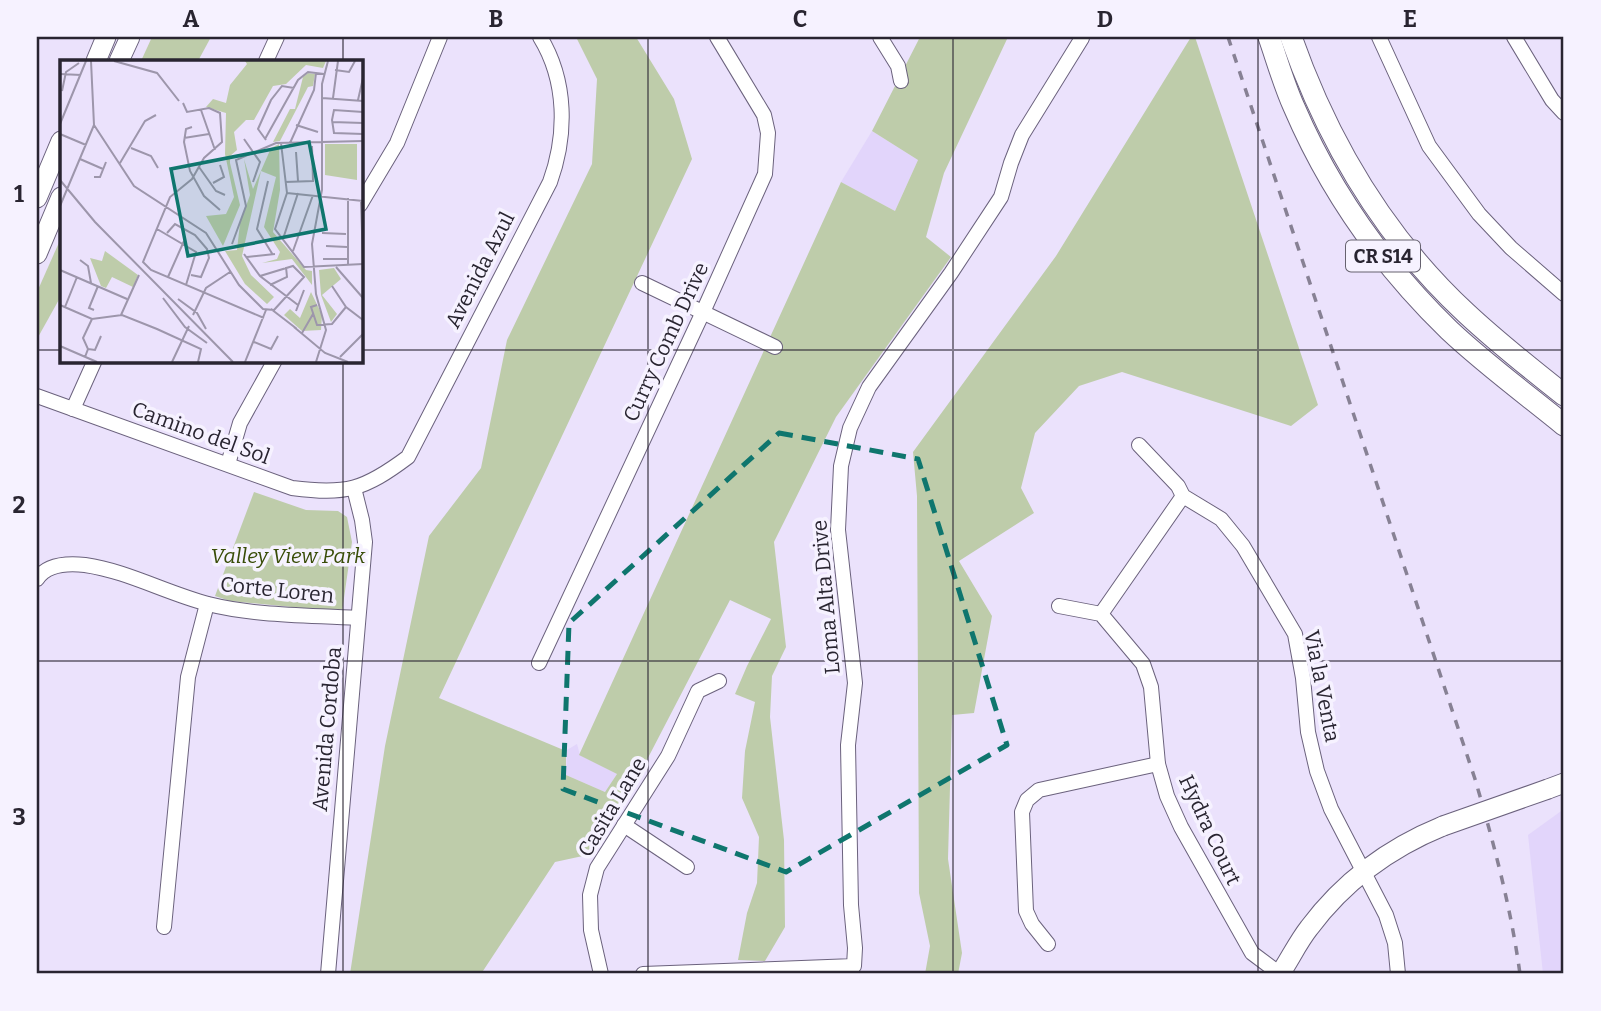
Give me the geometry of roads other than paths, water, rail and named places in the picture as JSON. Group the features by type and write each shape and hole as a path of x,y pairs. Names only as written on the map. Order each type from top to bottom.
{"main road":[{"name":"CR S14","path":"1269,37 1293,106 1316,155 1362,229 1399,277 1450,330 1564,425"},
{"name":"CR S14","path":"1291,37 1318,108 1340,152 1396,237 1465,313 1564,395"}],"street":[{"path":"96,60 106,37"},
{"path":"120,60 130,37"},
{"path":"266,60 277,37"},
{"path":"362,202 397,143 440,37"},
{"name":"Avenida Azul","path":"354,488 381,477 408,457 550,182 558,161 563,114 556,73 540,37"},
{"name":"Curry Comb Drive","path":"539,663 765,174 769,153 764,115 717,37"},
{"path":"880,37 898,66 901,81"},
{"path":"1379,37 1429,146 1479,214 1511,248 1564,294"},
{"path":"1514,37 1552,100 1564,113"},
{"name":"Loma Alta Drive","path":"643,974 854,966 848,745 855,683 838,530 841,466 850,428 869,387 951,273 1001,197 1023,135 1082,38"},
{"path":"37,198 60,143"},
{"path":"37,254 60,199"},
{"path":"642,283 775,347"},
{"path":"73,409 94,362"},
{"path":"228,464 240,423 274,362"},
{"name":"Camino del Sol","path":"37,396 292,488 327,493 354,488"},
{"name":"Via la Venta","path":"1139,445 1178,486 1184,496 1221,519 1244,546 1295,634 1303,678 1308,732 1317,771 1331,808 1386,915 1395,943 1398,974"},
{"name":"Avenida Cordoba","path":"328,974 365,542 354,488"},
{"path":"1059,606 1101,614 1184,496"},
{"name":"Corte Loren","path":"37,579 42,571 50,566 83,565 116,573 207,604 251,611 357,618"},
{"path":"164,927 188,677 207,604"},
{"name":"Hydra Court","path":"1101,614 1143,664 1151,687 1158,764 1167,796 1181,827 1251,953 1280,974"},
{"name":"Casita Lane","path":"601,974 591,930 590,895 597,868 668,756 698,691 719,681"},
{"path":"1048,943 1032,924 1026,911 1022,812 1027,800 1039,790 1158,764"},
{"path":"1280,974 1309,928 1346,887 1395,848 1443,826 1556,786"},
{"path":"624,825 687,867"}],"railway":[{"path":"1228,37 1475,779 1501,876 1520,974"}],"park label":[{"name":"Valley View Park","path":"288,556"}]}
